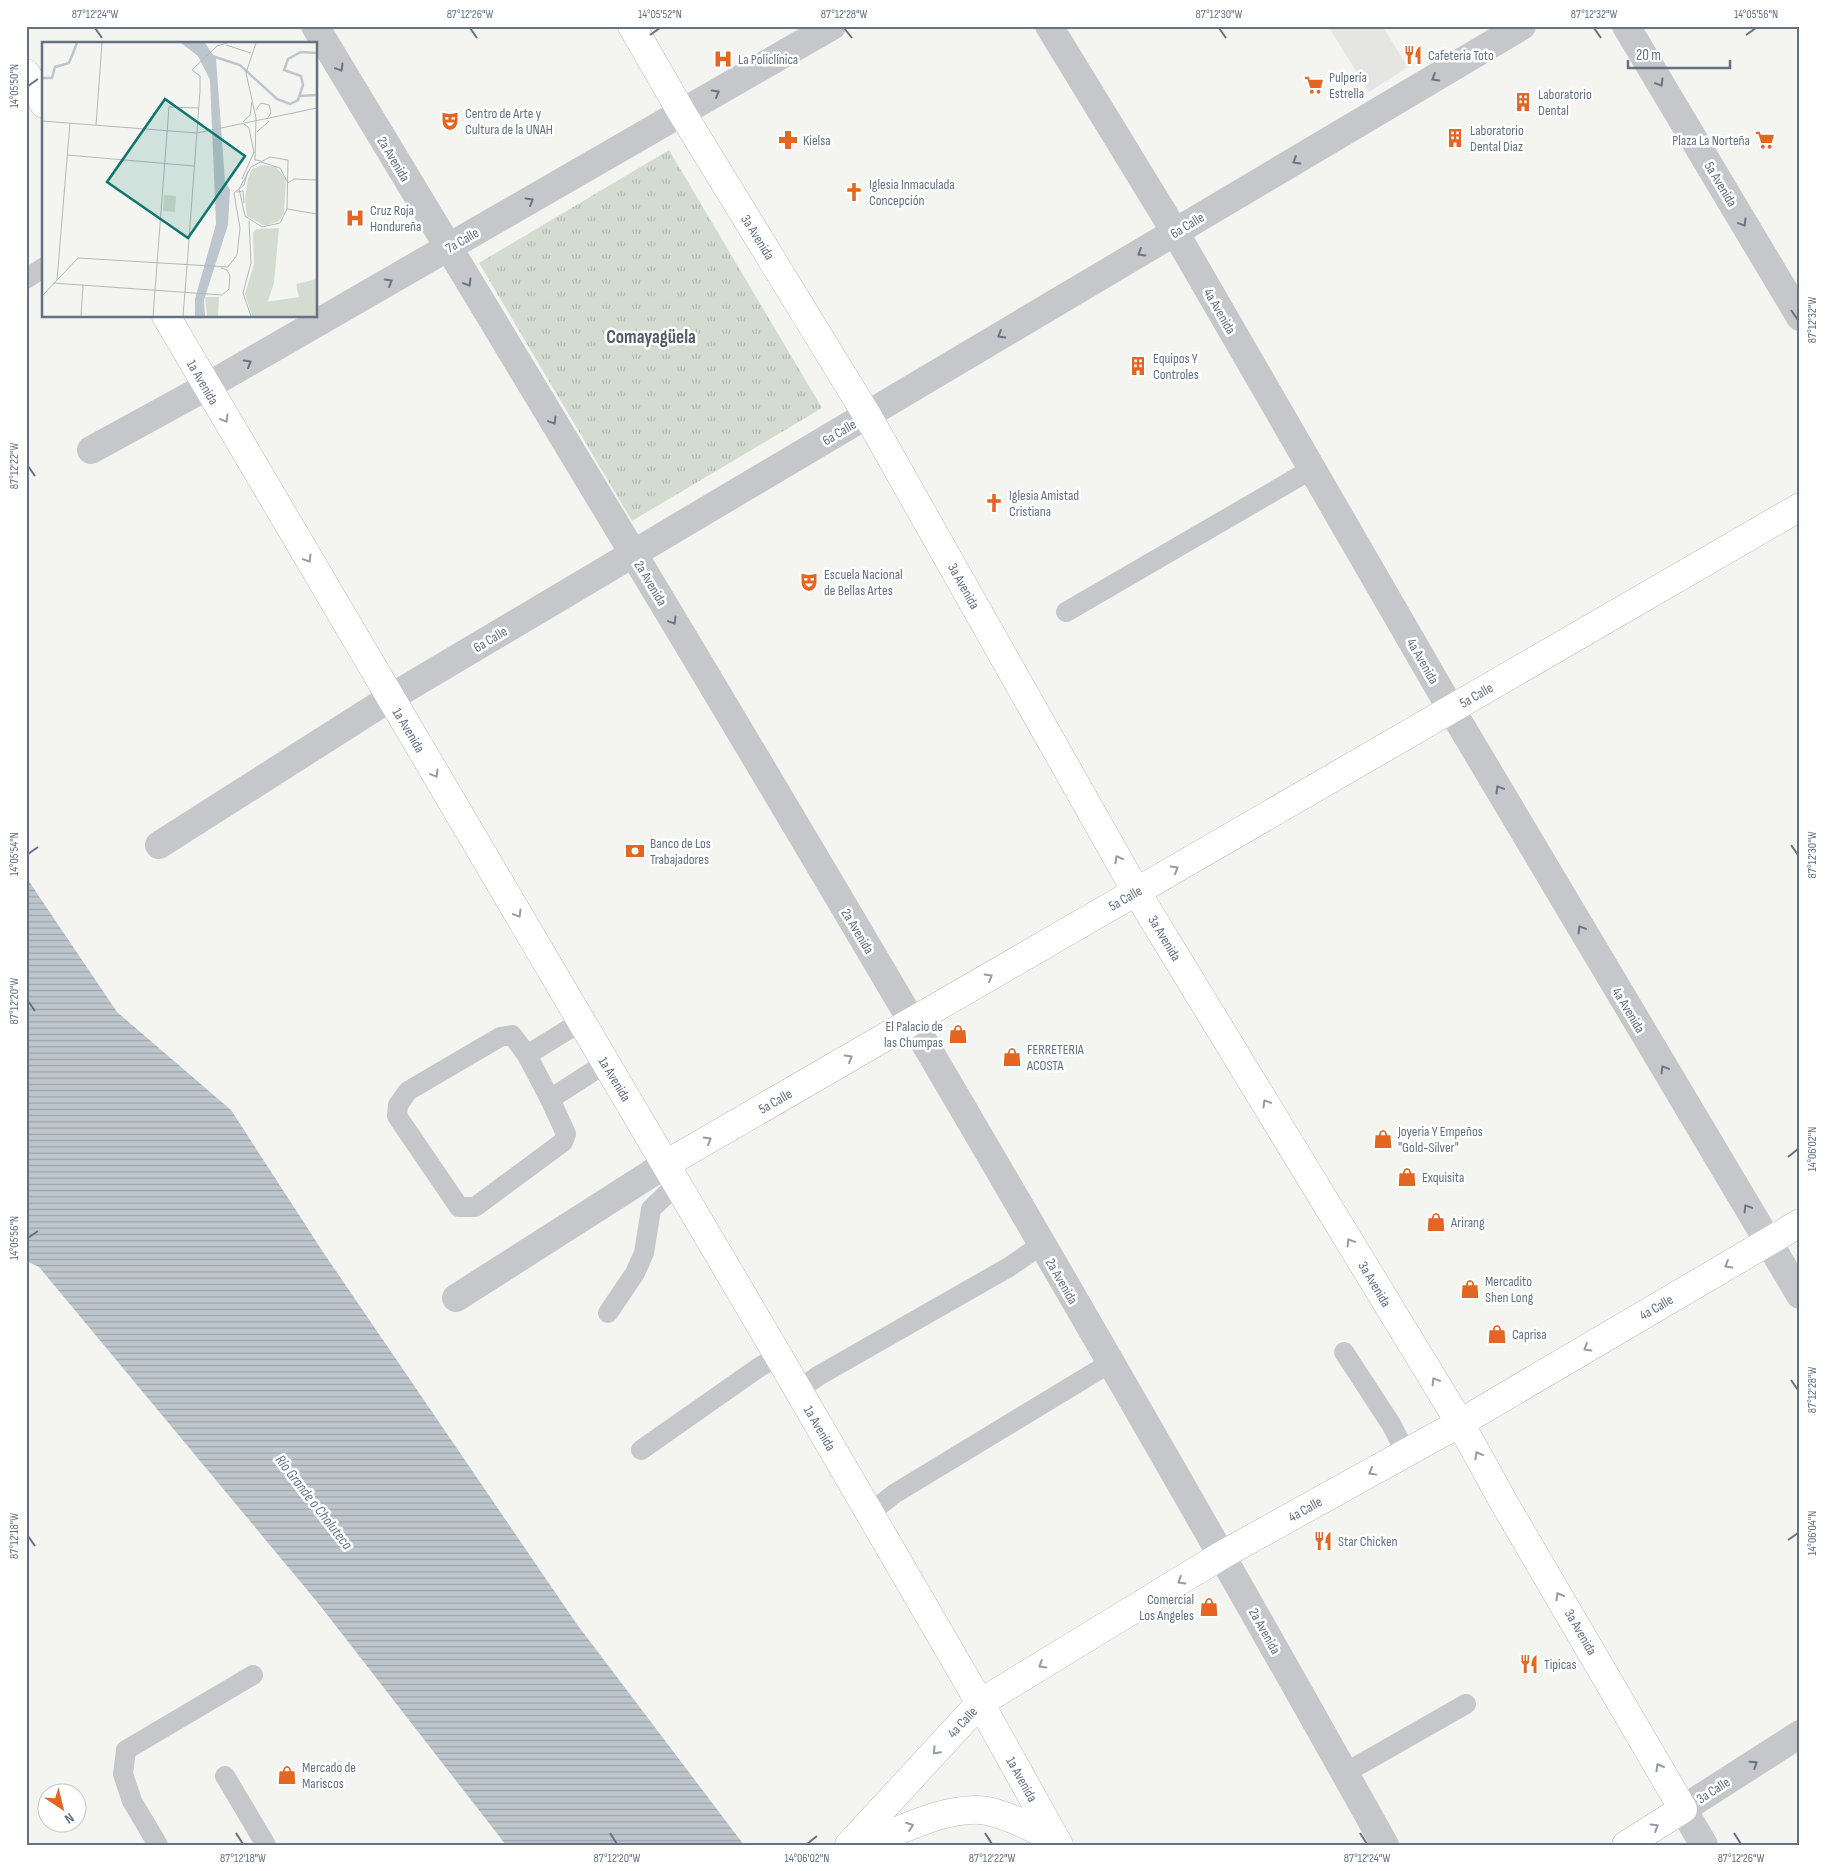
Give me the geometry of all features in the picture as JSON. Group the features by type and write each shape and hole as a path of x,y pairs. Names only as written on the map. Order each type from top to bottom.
{"street":[{"name":"2a Avenida","path":"315,26 912,1022 1222,1555 1386,1845"},
{"name":"3a Avenida","path":"632,26 682,113 867,415 1136,891 1460,1423 1503,1501 1704,1845"},
{"name":"7a Calle","path":"91,450 206,387 832,26"},
{"name":"4a Avenida","path":"1049,26 1175,232 1451,709 1800,1295"},
{"name":"6a Calle","path":"159,845 390,698 1522,26"},
{"name":"5a Avenida","path":"1626,26 1800,317"},
{"path":"26,73 42,101"},
{"name":"1a Avenida","path":"167,318 206,387 779,1357 980,1702 1057,1842"},
{"name":"5a Calle","path":"456,1298 672,1174 912,1022 1800,506"},
{"name":"4a Calle","path":"850,1845 980,1702 1222,1555 1460,1423 1800,1223"},
{"name":"3a Calle","path":"1626,1845 1800,1734"},
{"path":"865,1845 938,1816 971,1810 987,1811 1020,1823 1057,1842"}],"lane":[{"path":"26,279 42,268"},
{"path":"1066,612 1312,469"},
{"path":"527,1055 582,1021"},
{"path":"512,1035 527,1055 550,1099 566,1134 563,1142 475,1207 459,1207 397,1116 398,1105 408,1091 500,1036 512,1035"},
{"path":"550,1099 606,1063"},
{"path":"608,1313 635,1273 644,1253 651,1209 672,1174"},
{"path":"798,1390 818,1376 1009,1267 1041,1245"},
{"path":"1344,1352 1391,1424 1406,1453"},
{"path":"641,1450 761,1366 779,1357"},
{"path":"870,1513 894,1494 1110,1363"},
{"path":"158,1845 132,1801 123,1774 126,1750 253,1676"},
{"path":"1345,1773 1466,1704"},
{"path":"225,1776 266,1845"}],"shaded area":[{"path":"1328,26 1382,26 1408,67 1369,92"}],"green space":[{"path":"669,150 822,408 632,521 479,263"}],"water":[{"name":"Río Grande o Choluteca","path":"26,877 117,1012 231,1110 323,1252 576,1623 744,1845 506,1845 318,1603 39,1267 26,1261"}],"place":[{"name":"Cafeteria Toto","path":"1413,55"},
{"name":"La Policlínica","path":"723,59"},
{"name":"Pulpería Estrella","path":"1314,85"},
{"name":"Laboratorio Dental","path":"1523,102"},
{"name":"Centro de Arte y Cultura de la UNAH","path":"450,121"},
{"name":"Laboratorio Dental Diaz","path":"1455,138"},
{"name":"Kielsa","path":"788,140"},
{"name":"Plaza La Norteña","path":"1765,140"},
{"name":"Iglesia Inmaculada Concepción","path":"854,192"},
{"name":"Cruz Roja Hondureña","path":"355,218"},
{"name":"Equipos Y Controles","path":"1138,366"},
{"name":"Iglesia Amistad Cristiana","path":"994,503"},
{"name":"Escuela Nacional de Bellas Artes","path":"809,582"},
{"name":"Banco de Los Trabajadores","path":"635,851"},
{"name":"El Palacio de las Chumpas","path":"958,1034"},
{"name":"FERRETERIA ACOSTA","path":"1012,1057"},
{"name":"Joyeria Y Empeños \"Gold-Silver\"","path":"1383,1139"},
{"name":"Exquisita","path":"1407,1177"},
{"name":"Arirang","path":"1436,1222"},
{"name":"Mercadito Shen Long","path":"1470,1289"},
{"name":"Caprisa","path":"1497,1334"},
{"name":"Star Chicken","path":"1323,1541"},
{"name":"Comercial Los Angeles","path":"1209,1607"},
{"name":"Tipicas","path":"1529,1664"},
{"name":"Mercado de Mariscos","path":"287,1775"}],"district":[{"name":"Comayagüela","path":"651,336"}]}
